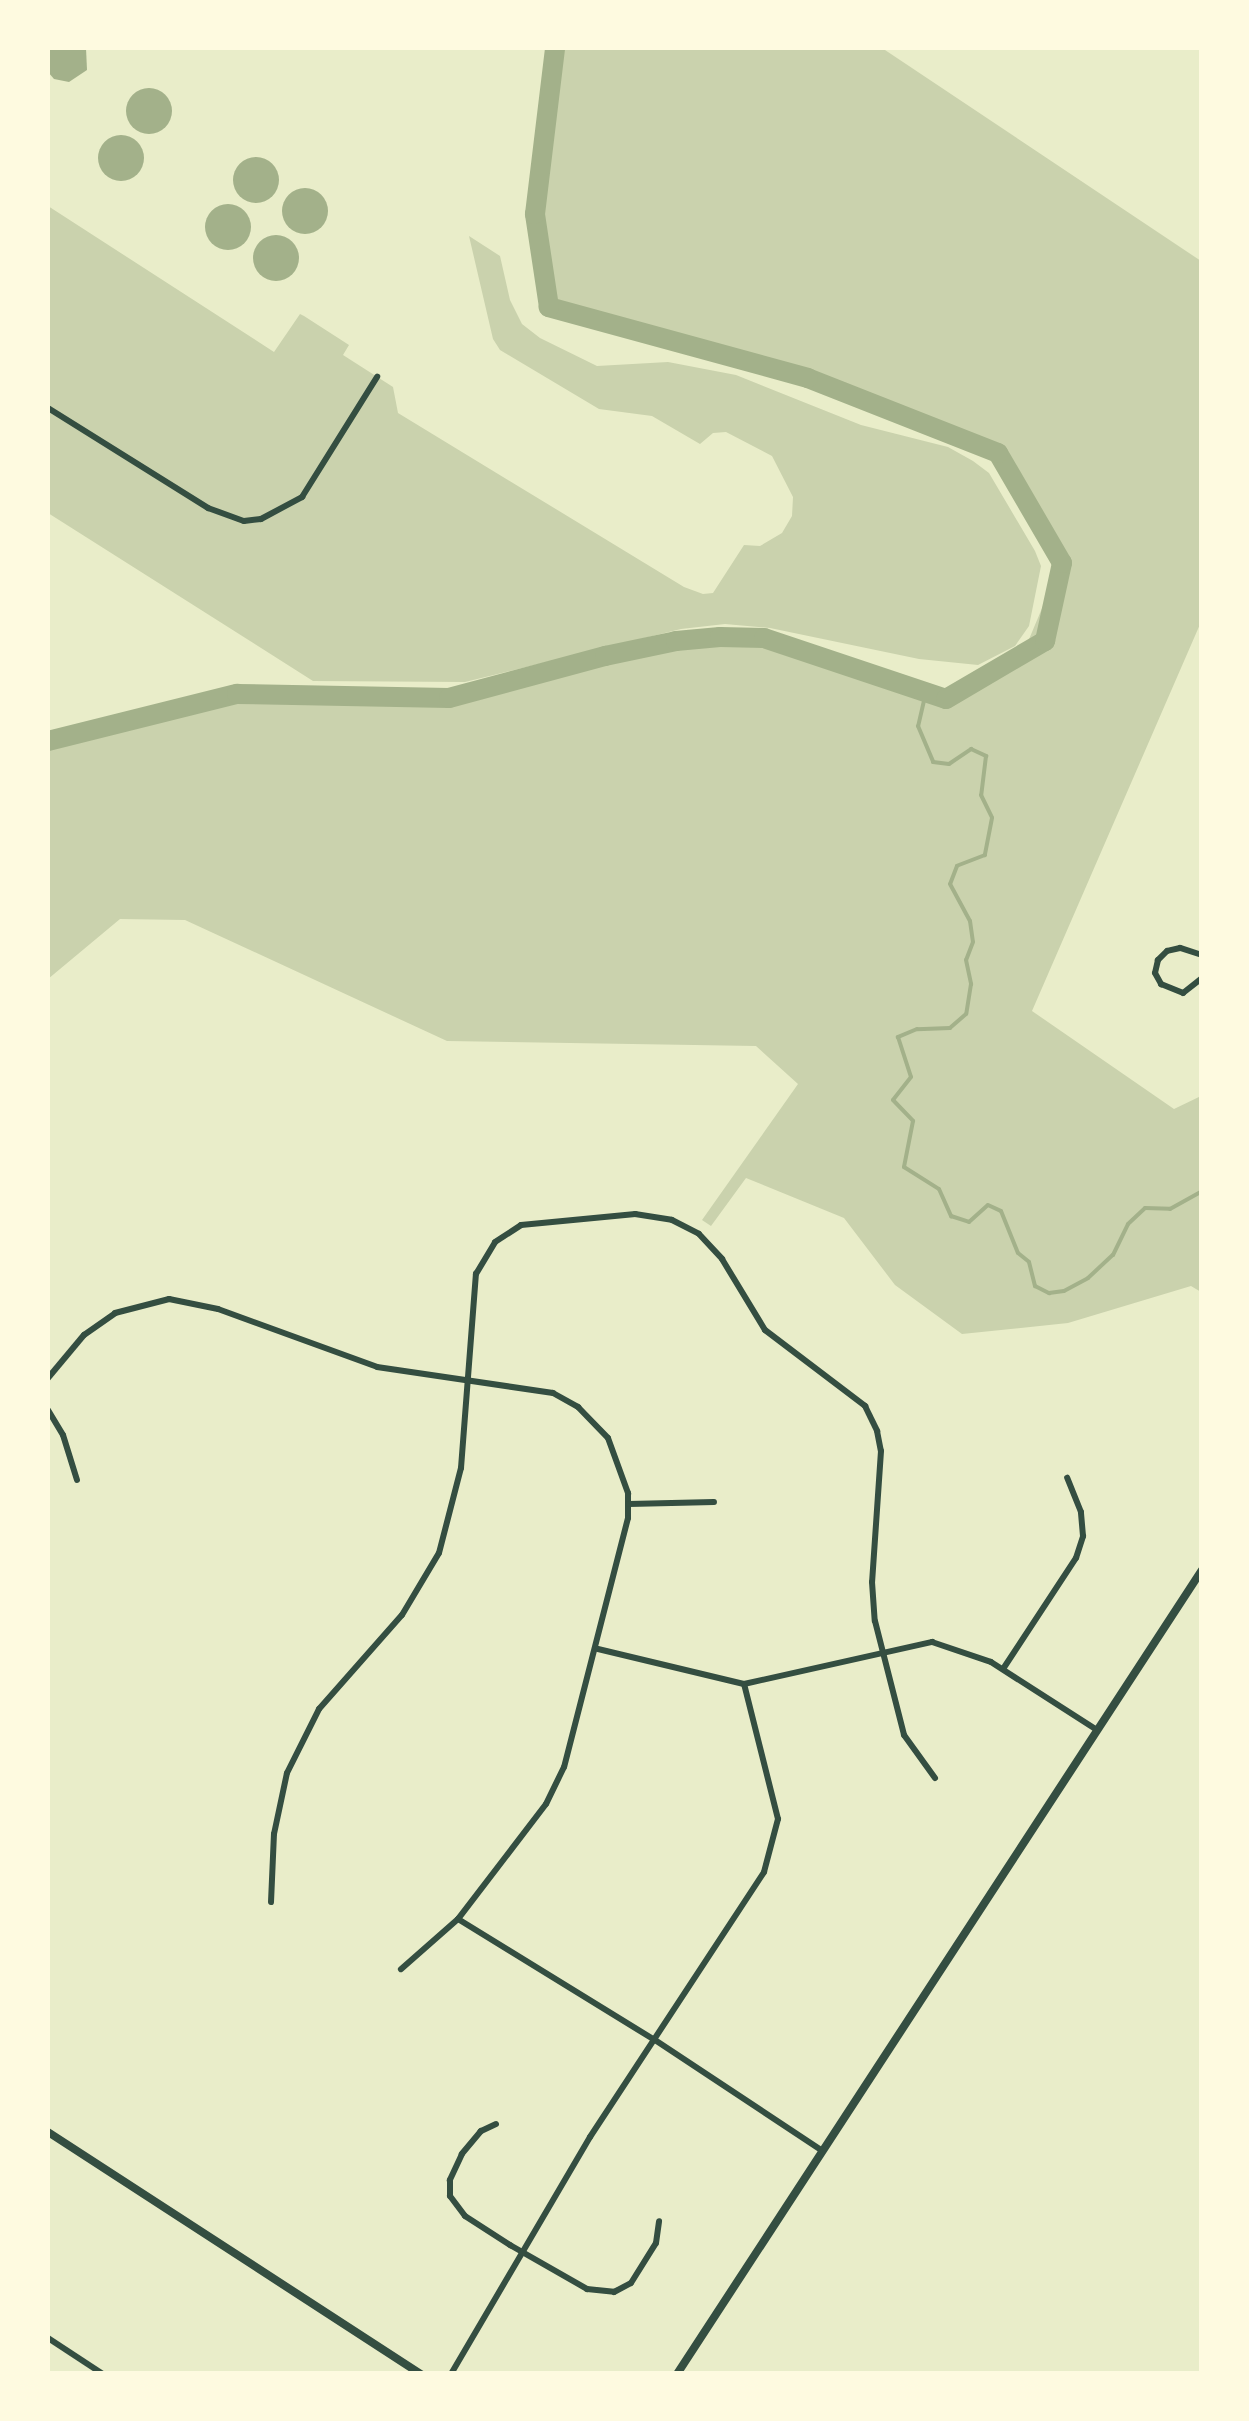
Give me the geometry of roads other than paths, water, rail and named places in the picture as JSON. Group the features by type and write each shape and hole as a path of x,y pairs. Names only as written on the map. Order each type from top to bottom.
{"street":[{"path":"48,408 208,508 226,517 261,519 302,497 377,378"},
{"path":"1202,955 1180,948 1167,951 1158,960 1155,973 1162,984 1183,993 1202,978"},
{"path":"271,1902 274,1834 287,1773 319,1709 402,1615 440,1554 461,1468 476,1274 494,1242 521,1225 635,1214 672,1220 699,1234 722,1258 765,1330 865,1406 878,1431 881,1451 872,1582 882,1651 904,1736 935,1778"},
{"path":"48,1378 84,1335 114,1314 169,1300 218,1308 377,1366 553,1393 578,1408 608,1438 629,1504 598,1649 564,1767 546,1804 458,1919 402,1969"},
{"path":"48,1410 63,1436 78,1480"},
{"path":"1002,1670 1076,1558 1083,1536 1081,1512 1066,1478"},
{"path":"629,1504 714,1502"},
{"path":"677,2374 1202,1570"},
{"path":"598,1649 744,1684 932,1642 956,1648 1002,1670 1097,1730"},
{"path":"451,2374 590,2137 764,1872 776,1840 775,1801 744,1684"},
{"path":"458,1919 655,2040 823,2151"},
{"path":"496,2124 480,2131 462,2154 450,2180 450,2196 465,2216 587,2290 614,2292 631,2283 656,2243 659,2222"},
{"path":"48,2132 421,2374"},
{"path":"48,2338 103,2374"}],"waterway":[{"path":"48,741 237,694 449,698 605,656 676,641 720,637 764,638 946,699 1045,641 1062,563 998,453 808,378 549,307 535,214 555,48"},
{"path":"926,692 918,726 933,762 949,764 971,749 986,756 981,795 992,818 985,855 957,866 950,884 970,921 973,942 966,960 971,984 966,1014 950,1028 917,1029 898,1037 911,1077 893,1100 913,1121 904,1167 939,1189 951,1216 969,1222 988,1205 1001,1211 1018,1253 1029,1262 1035,1286 1049,1293 1064,1291 1088,1278 1113,1255 1128,1224 1145,1208 1170,1209 1202,1191"}]}
